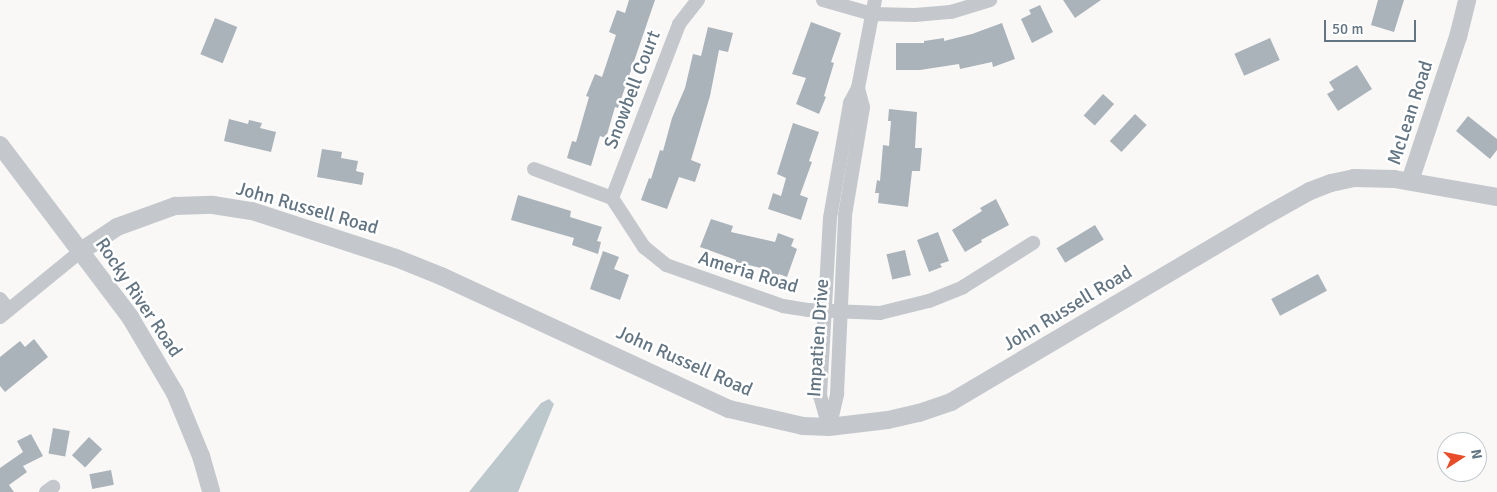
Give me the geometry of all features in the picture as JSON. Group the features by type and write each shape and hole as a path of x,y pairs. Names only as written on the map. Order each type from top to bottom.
{"street":[{"name":"Snowbell Court","path":"612,198 679,24 698,0"},
{"path":"823,0 915,15 951,12 990,0"},
{"name":"McLean Road","path":"1410,181 1458,37 1467,0"},
{"name":"Impatien Drive","path":"830,427 820,396 830,218 850,103 858,88 874,7"},
{"name":"Impatien Drive","path":"830,427 837,394 845,215 863,107 858,88"},
{"name":"Rocky River Road","path":"0,145 82,251 130,317 171,386 201,456 211,492"},
{"path":"534,168 612,198"},
{"name":"John Russell Road","path":"4,314 82,251 117,226 175,206 213,205 252,211 387,255 441,276 729,409 803,426 830,427 888,420 919,413 951,402 1310,191 1354,178 1371,177 1410,181 1497,197"},
{"name":"Ameria Road","path":"612,198 644,247 666,265 783,306 824,312 880,313 929,301 963,287 1033,243"},
{"path":"0,299 4,314"}],"shaded area":[{"path":"549,399 554,404 518,492 469,492 541,403"}],"building":[{"path":"629,0 655,0 618,108 615,107 606,138 600,136 591,166 567,158 572,141 576,142 589,97 586,96 595,74 602,77 616,35 609,32 617,10 625,13"},
{"path":"1063,0 1101,0 1075,18"},
{"path":"1378,0 1404,0 1394,32 1371,25"},
{"path":"1040,5 1053,32 1032,43 1021,19 1031,14 1029,10"},
{"path":"215,18 237,27 223,63 200,54"},
{"path":"811,22 841,33 831,62 834,63 824,96 826,97 819,114 796,104 806,78 792,74"},
{"path":"1002,23 1015,59 993,67 992,62 960,69 959,64 920,70 896,70 896,43 924,43 924,41 944,38 944,41 972,34"},
{"path":"708,27 733,33 728,52 719,50 710,96 691,160 701,164 695,182 679,177 667,209 641,200 649,178 651,179 660,150 663,151 672,118 685,88 693,54 701,56"},
{"path":"1270,38 1280,60 1244,76 1234,54"},
{"path":"1357,65 1372,89 1338,111 1327,94 1334,90 1329,82"},
{"path":"1103,94 1114,104 1095,126 1084,116"},
{"path":"889,109 917,112 915,148 922,148 920,171 912,171 908,207 878,203 879,193 875,193 877,180 880,181 883,145 889,146 891,121 888,121"},
{"path":"1135,114 1147,125 1121,152 1110,141"},
{"path":"1468,116 1497,139 1497,150 1490,159 1456,131"},
{"path":"229,119 248,124 249,120 262,123 260,128 276,132 271,152 224,141"},
{"path":"793,123 819,132 809,161 812,162 800,195 808,198 801,220 768,209 773,193 781,196 786,178 777,174"},
{"path":"322,149 342,152 341,158 358,161 356,171 364,173 362,185 317,177"},
{"path":"518,195 571,211 570,217 602,227 597,241 601,242 598,254 572,245 574,238 511,220"},
{"path":"996,199 1009,225 981,240 982,242 965,252 952,230 982,211 980,208"},
{"path":"711,219 733,226 731,232 775,242 778,233 794,239 791,246 797,249 787,277 779,274 777,278 763,272 765,269 736,262 736,260 700,247"},
{"path":"1095,225 1104,240 1065,263 1056,248"},
{"path":"938,232 949,261 940,264 942,267 929,272 917,240"},
{"path":"905,250 911,275 892,280 886,254"},
{"path":"603,251 619,257 614,269 629,275 620,300 590,289"},
{"path":"1318,274 1327,291 1280,316 1271,299"},
{"path":"34,339 48,357 5,392 0,386 0,357 20,341 25,347"},
{"path":"53,428 70,431 65,457 48,454"},
{"path":"31,434 43,456 23,466 27,472 9,485 14,492 0,492 0,468 23,452 17,441"},
{"path":"89,437 102,449 85,468 72,455"},
{"path":"111,470 114,485 92,489 89,474"}]}
